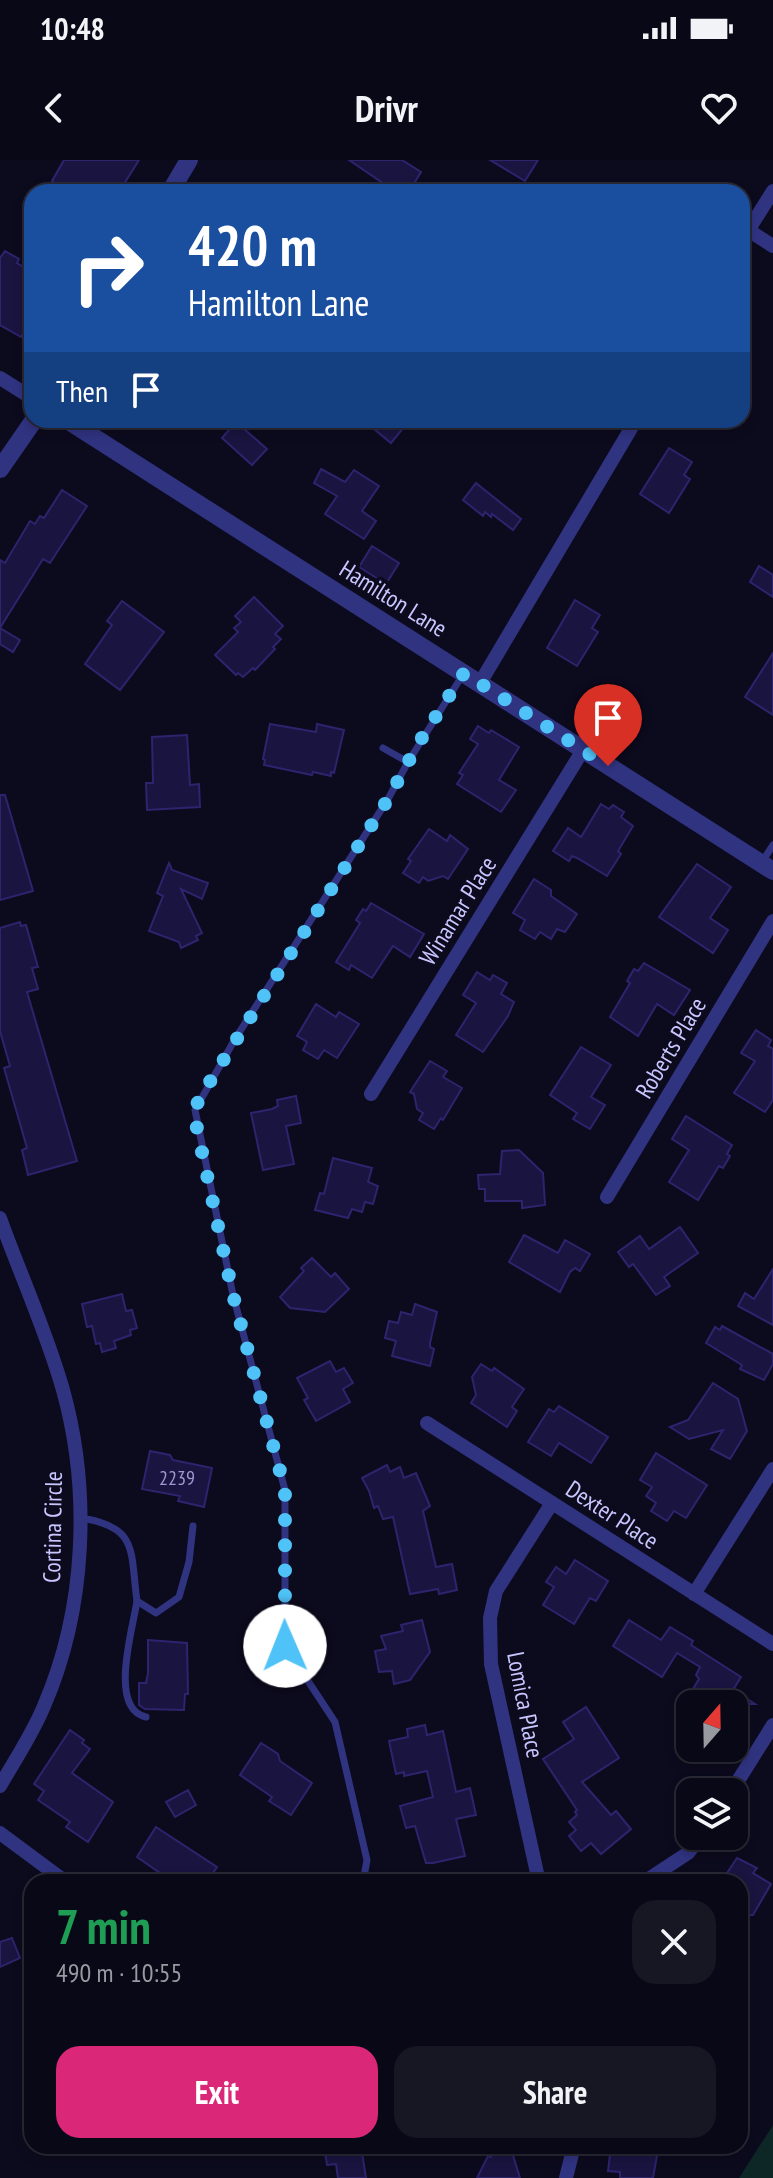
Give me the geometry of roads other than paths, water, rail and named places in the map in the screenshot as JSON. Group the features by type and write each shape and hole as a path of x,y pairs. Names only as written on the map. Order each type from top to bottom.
{"street":[{"path":"175,184 189,160"},
{"path":"750,227 773,191"},
{"path":"750,237 773,246"},
{"path":"0,378 24,393"},
{"path":"0,469 28,428"},
{"name":"Hamilton Lane","path":"80,428 767,868"},
{"path":"472,678 631,428"},
{"name":"Winamar Place","path":"371,1094 583,750"},
{"name":"Roberts Place","path":"607,1197 773,921"},
{"name":"Cortina Circle","path":"0,1218 63,1390 79,1478 79,1574 59,1665 44,1708 0,1786"},
{"name":"Dexter Place","path":"427,1423 773,1644"},
{"path":"694,1594 773,1469"},
{"name":"Lomica Place","path":"537,1874 491,1664 490,1618 496,1591 552,1503"},
{"path":"740,1778 773,1725"},
{"path":"0,1833 55,1874"},
{"path":"656,1874 690,1850"},
{"path":"566,2178 572,2154"}],"lane":[{"path":"364,1874 367,1860 335,1722 285,1646 285,1490 233,1295 195,1110 235,1039 388,799 408,762 472,678"},
{"path":"383,748 408,762"},
{"path":"767,868 773,845"},
{"path":"79,1518 104,1522 124,1534 131,1552 137,1601 125,1679 129,1707 136,1715 146,1717"},
{"path":"137,1601 156,1613 179,1597 189,1562 193,1526"}]}
